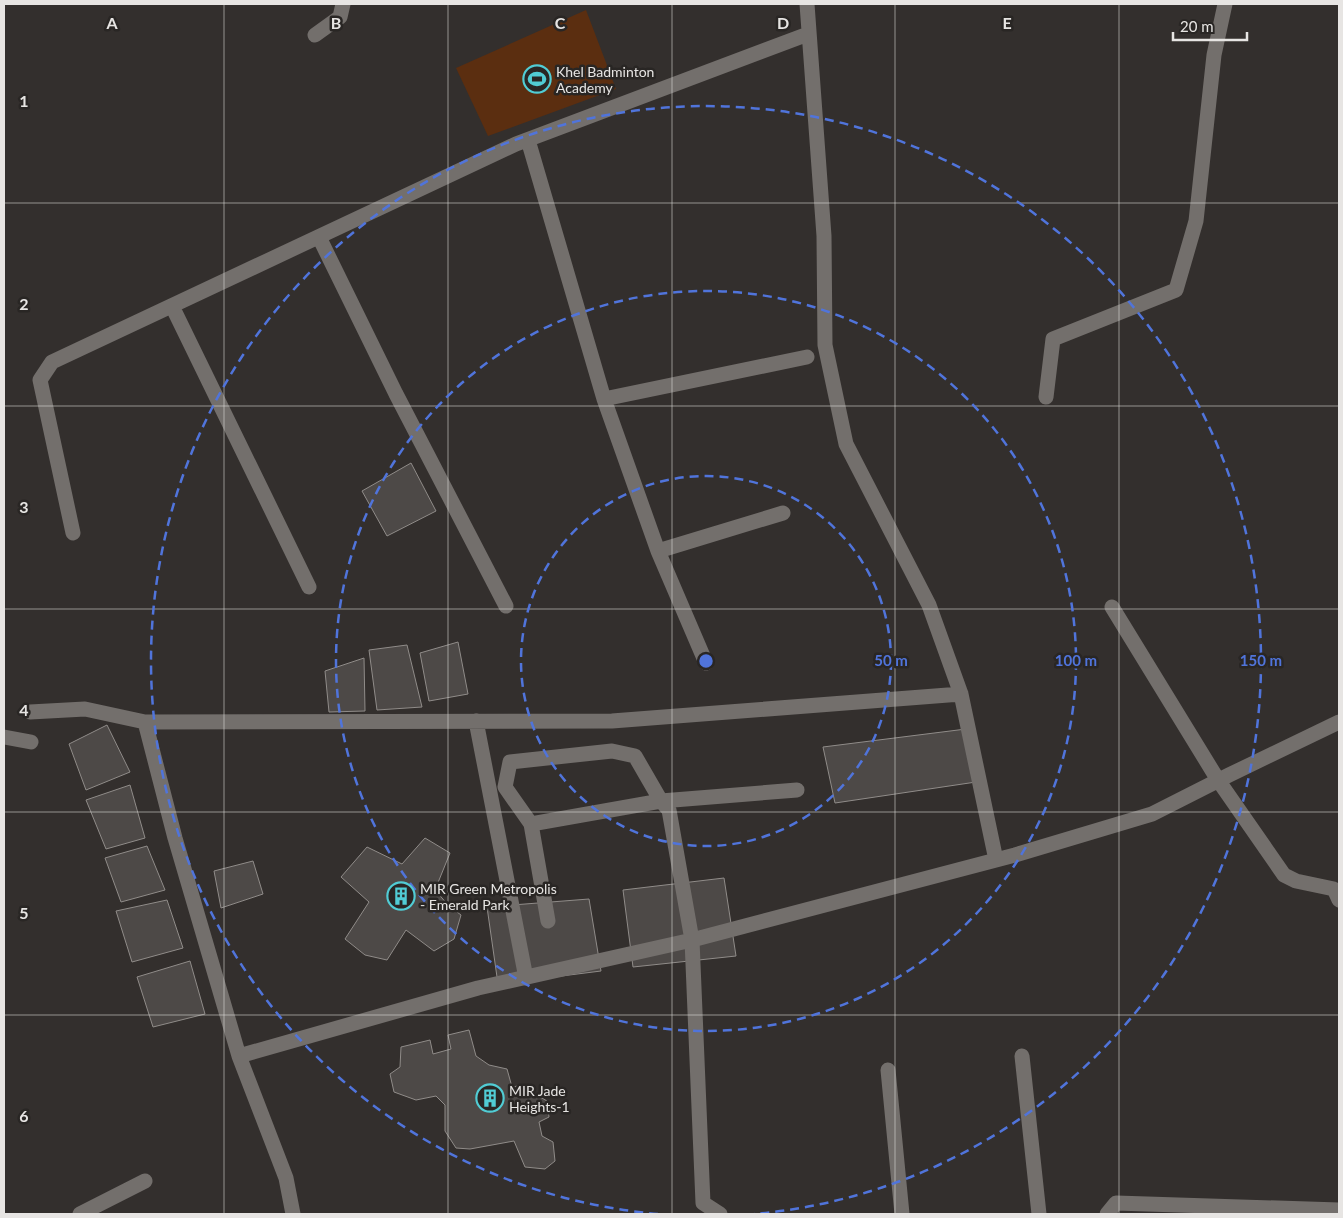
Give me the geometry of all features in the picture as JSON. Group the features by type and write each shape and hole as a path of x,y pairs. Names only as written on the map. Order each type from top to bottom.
{"street":[{"path":"315,35 340,17 342,4"},
{"path":"807,4 824,236 825,344 846,444 929,605 961,694 996,860"},
{"path":"1046,397 1053,339 1176,290 1196,221 1214,55 1225,4"},
{"path":"73,533 40,380 52,362 528,140 808,34"},
{"path":"528,140 604,399 658,551 706,663"},
{"path":"319,237 396,394 506,606"},
{"path":"172,306 308,586"},
{"path":"604,399 807,357"},
{"path":"658,551 783,513"},
{"path":"1112,607 1218,780 1284,874 1296,882 1334,889 1339,900"},
{"path":"30,712 85,709 145,722 612,721 961,694"},
{"path":"476,721 526,978"},
{"path":"145,722 175,838 239,1056 286,1178 293,1214"},
{"path":"239,1056 478,988 692,940 996,860 1152,814 1339,722"},
{"path":"4,738 31,742"},
{"path":"548,921 530,824 505,787 510,762 612,751 635,756 661,801 669,810 692,940 702,1203 720,1214"},
{"path":"530,824 661,801 797,790"},
{"path":"1022,1056 1038,1214"},
{"path":"888,1070 902,1214"},
{"path":"80,1214 145,1182"},
{"path":"1107,1214 1116,1203 1339,1210"}],"shaded area":[{"name":"Khel Badminton Academy","path":"586,10 616,89 488,136 456,68"}],"building":[{"path":"411,463 436,511 387,536 362,491"},
{"path":"458,642 468,694 429,701 420,653"},
{"path":"407,645 422,707 377,710 369,650"},
{"path":"364,658 365,711 329,712 325,671"},
{"path":"107,725 130,772 86,790 69,744"},
{"path":"966,729 976,782 835,803 823,747"},
{"path":"130,785 145,838 106,849 86,800"},
{"name":"MIR Green Metropolis - Emerald Park","path":"425,838 450,853 435,890 449,906 461,915 454,939 434,951 406,930 387,960 365,955 345,939 369,902 341,877 367,847 402,864"},
{"path":"147,846 165,890 121,902 105,858"},
{"path":"253,861 263,894 221,908 214,871"},
{"path":"724,878 736,956 633,967 623,890"},
{"path":"589,899 601,971 498,984 487,907"},
{"path":"167,900 183,948 132,962 116,911"},
{"path":"190,961 205,1014 153,1027 137,977"},
{"name":"MIR Jade Heights-1","path":"469,1030 476,1056 489,1065 507,1069 512,1087 524,1085 526,1096 535,1094 547,1101 549,1117 539,1122 542,1136 553,1142 555,1161 545,1169 525,1167 514,1141 470,1149 456,1148 445,1131 445,1105 436,1096 416,1100 394,1092 390,1074 400,1067 401,1047 430,1040 433,1054 451,1049 448,1035"}],"place":[{"name":"Khel Badminton Academy","path":"537,79"},
{"name":"MIR Green Metropolis - Emerald Park","path":"401,896"},
{"name":"MIR Jade Heights-1","path":"490,1098"}]}
